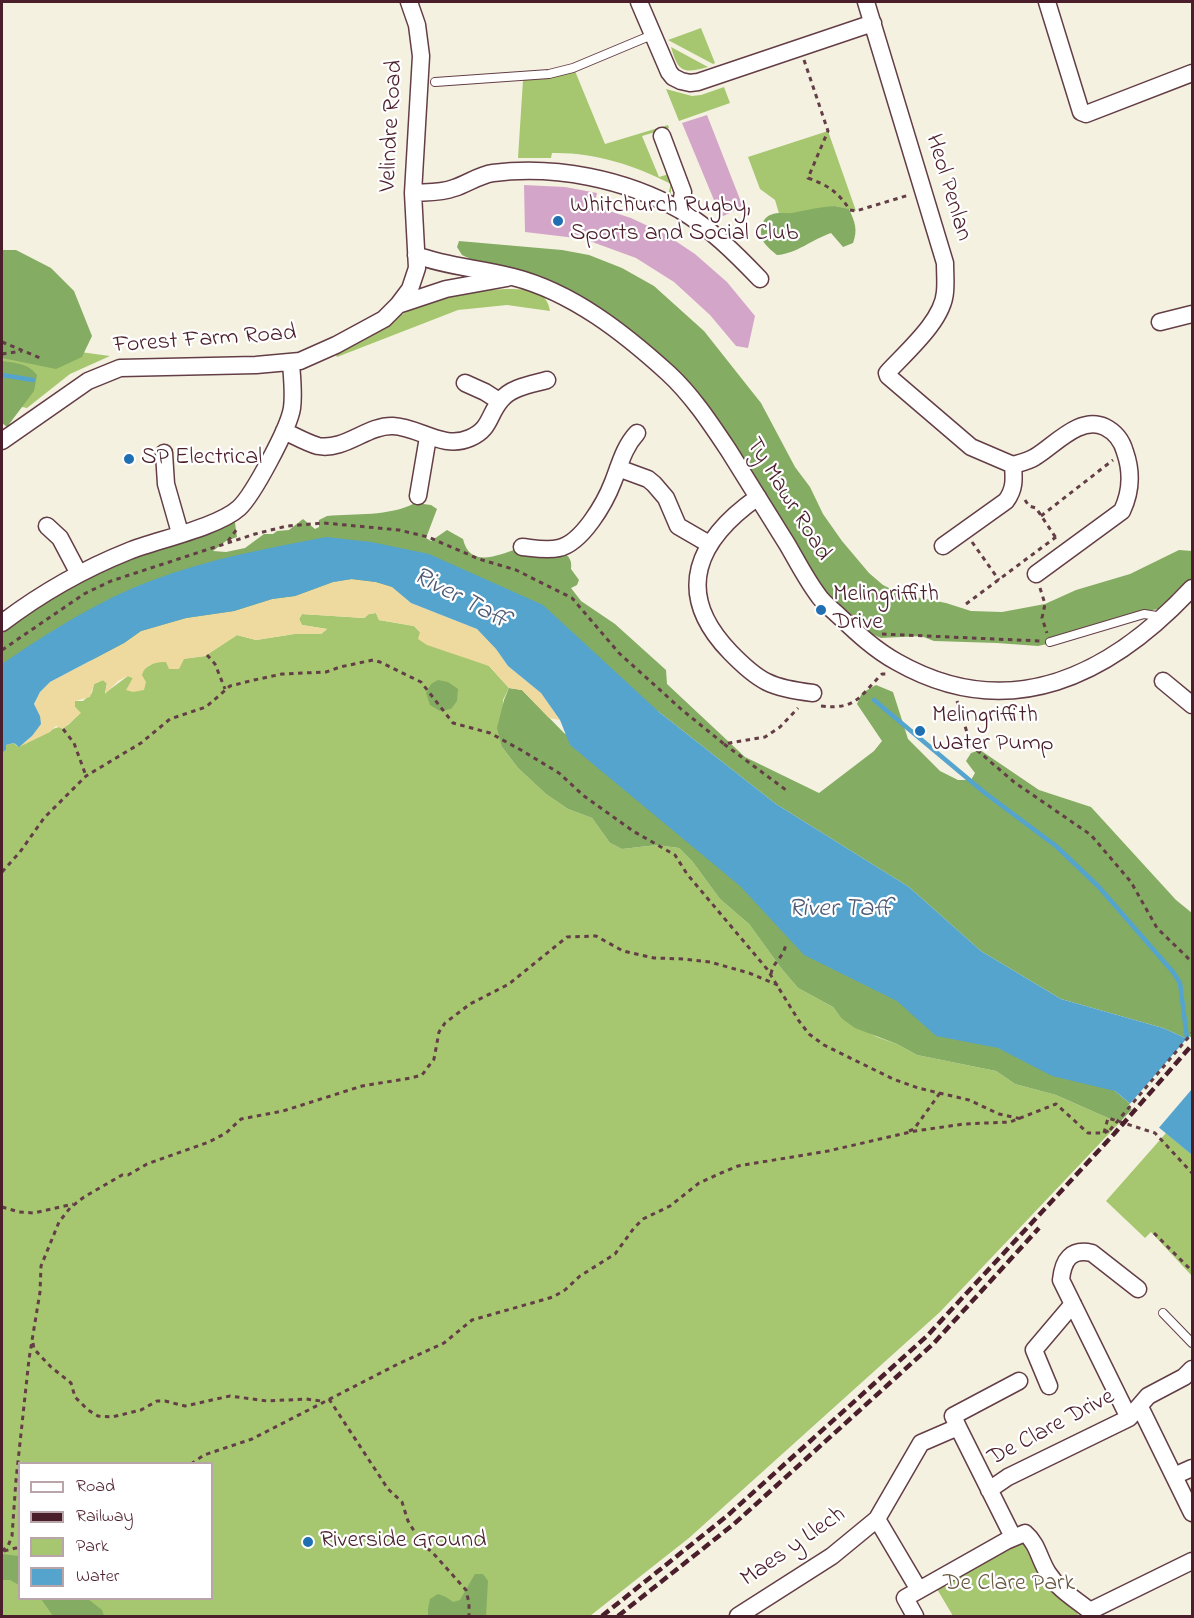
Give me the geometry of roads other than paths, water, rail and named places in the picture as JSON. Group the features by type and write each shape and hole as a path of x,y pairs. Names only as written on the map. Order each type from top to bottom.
{"street":[{"name":"Velindre Road","path":"409,2 417,25 421,56 413,193 416,255"},
{"path":"639,2 669,72 673,77 690,83 726,73 873,22"},
{"name":"Heol Penlan","path":"867,2 945,263 945,293 941,309 933,322 887,373 971,447 1013,465"},
{"path":"1047,2 1081,112 1086,114 1192,74"},
{"path":"662,136 683,192 680,210"},
{"path":"413,193 449,190 491,174 555,172 587,177 626,187 680,210 738,255 760,279"},
{"name":"Ty Mawr Road","path":"416,255 448,266 513,277 559,294 633,342 671,376 709,421 819,597 856,633 888,657 932,679 972,690 1016,691 1045,685 1095,666 1124,649 1163,617 1192,588"},
{"name":"Forest Farm Road","path":"2,441 88,381 120,368 291,363 310,357 384,319 405,297 413,281 417,268 416,255"},
{"path":"398,305 446,289 513,277"},
{"path":"1160,322 1192,314"},
{"path":"2,623 28,604 79,574 131,550 219,520 240,507 284,431 292,406 291,363"},
{"path":"284,431 315,445 329,447 385,427 401,427 428,437 448,441 467,439 483,430 492,418 499,401 508,393 547,380"},
{"path":"465,383 499,401"},
{"path":"943,546 1006,501 1012,494 1014,485 1013,465 1034,458 1084,425 1099,425 1112,431 1125,450 1131,474 1127,501 1122,511 1036,574"},
{"path":"522,547 558,549 571,542 596,516 606,499 624,450 637,433"},
{"path":"418,496 428,437"},
{"path":"164,453 166,484 180,533"},
{"path":"618,468 648,479 654,484 666,498 678,526 709,544"},
{"path":"758,497 726,522 709,544 698,573 699,602 711,630 739,662 775,687 816,699"},
{"path":"47,526 60,538 79,574"},
{"path":"1163,681 1192,705"},
{"path":"1138,1288 1092,1253 1083,1251 1076,1253 1067,1258 1062,1269 1061,1280 1073,1304 1174,1476 1192,1514"},
{"path":"1049,1386 1034,1350 1073,1304"},
{"name":"De Clare Drive","path":"989,1490 1008,1477 1135,1412 1148,1396 1184,1377 1192,1369"},
{"path":"1012,1537 953,1416 1019,1381"},
{"name":"Maes y Llech","path":"738,1617 832,1556 877,1519 921,1443 958,1427"},
{"path":"1174,1476 1192,1468"},
{"path":"877,1519 919,1590"},
{"path":"915,1617 905,1598 1012,1537 1025,1533 1034,1541 1046,1570 1054,1582 1090,1614 1192,1561"}],"lane":[{"path":"435,82 549,74 573,68 652,35"},
{"path":"1050,642 1144,614 1163,617"},
{"path":"1163,1313 1192,1343"}],"water":[{"name":"River Taff","path":"326,537 371,542 429,554 543,605 659,712 776,804 909,887 981,951 1061,999 1163,1028 1192,1041 1192,1155 1115,1091 1052,1076 998,1048 936,1036 897,1001 804,955 740,886 570,745 560,720 541,693 508,666 477,629 411,603 392,587 352,579 333,582 295,596 272,599 234,611 186,618 141,631 124,643 50,682 40,692 34,704 41,724 19,747 14,743 6,745 6,750 2,753 2,664 20,652 94,607 153,580 217,560"}],"waterway":[{"path":"2,375 33,380"},
{"path":"874,700 985,793 1056,846 1098,886 1180,983 1187,1038"}],"railway":[{"path":"602,1616 727,1516 927,1336 1114,1134 1192,1045"},
{"path":"618,1616 734,1524 934,1343 1039,1228"}],"place":[{"name":"Whitchurch Rugby, Sports and Social Club","path":"558,221"},
{"name":"SP Electrical","path":"129,459"},
{"name":"Melingriffith Drive","path":"821,610"},
{"name":"Melingriffith Water Pump","path":"920,731"},
{"name":"Riverside Ground","path":"308,1542"}],"park label":[{"name":"De Clare Park","path":"1009,1585"}]}
